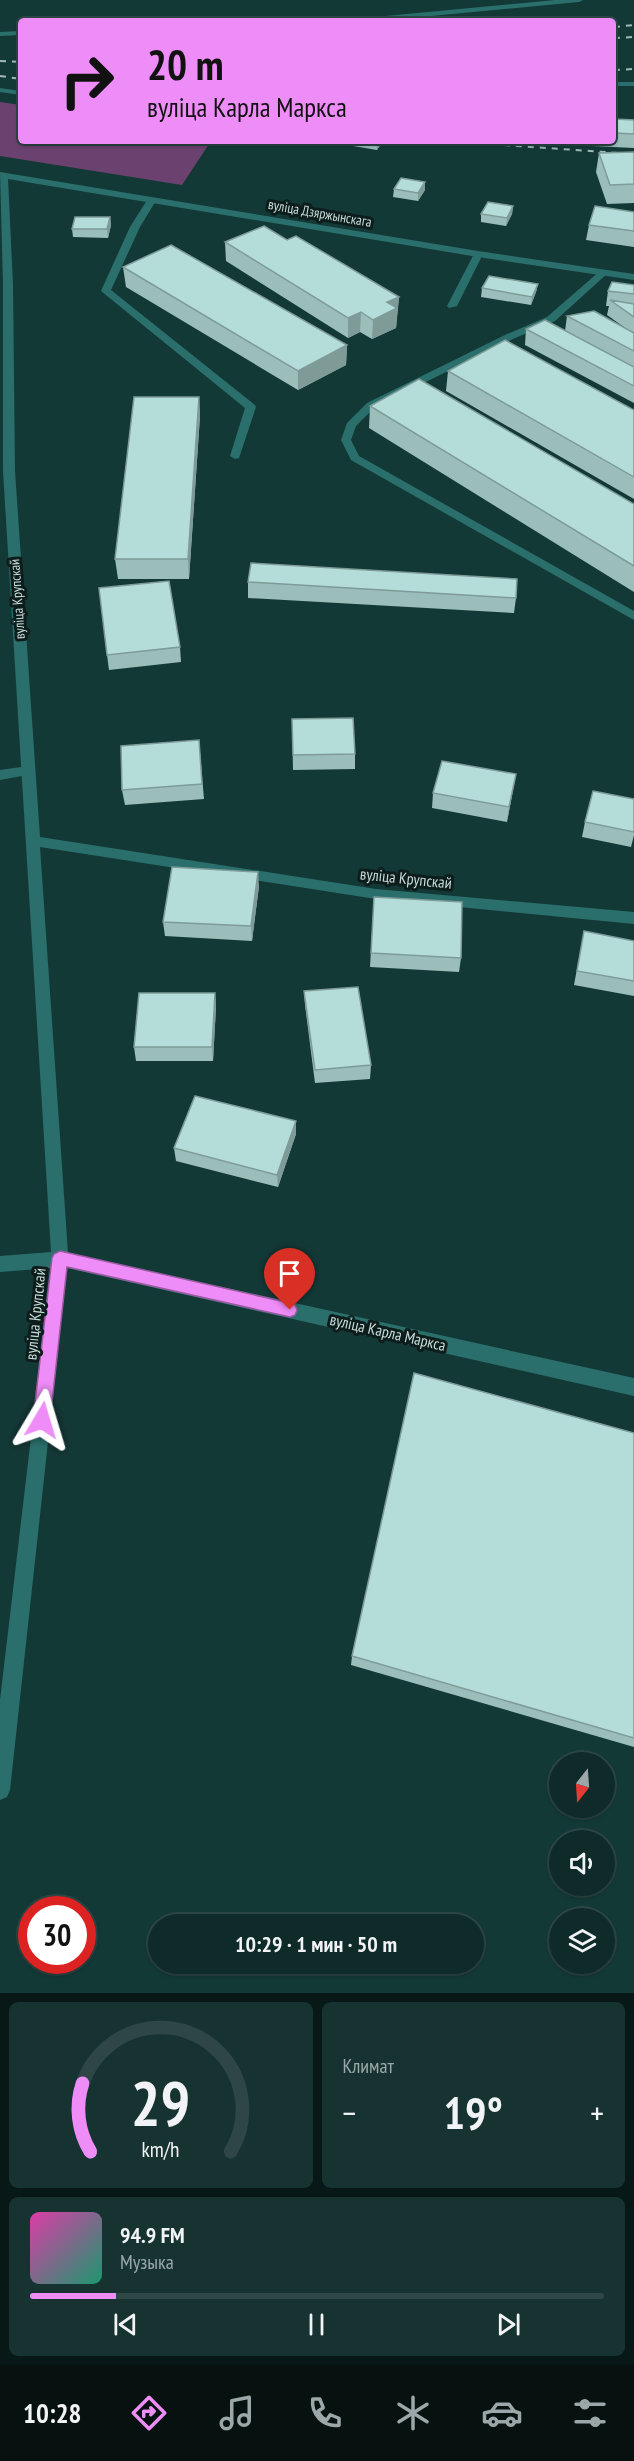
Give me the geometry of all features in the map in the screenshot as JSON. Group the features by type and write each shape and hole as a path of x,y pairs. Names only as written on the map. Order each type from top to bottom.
{"street":[{"path":"386,18 579,0"},
{"path":"0,34 18,33"},
{"path":"616,84 634,84"},
{"path":"0,90 18,93"},
{"name":"вуліца Дзяржынскага","path":"1,176 152,198 478,254 634,277"},
{"name":"вуліца Крупскай","path":"0,1790 60,1258 33,841 5,471 1,176"},
{"path":"152,198 135,227 106,291 251,407 235,456"},
{"path":"452,306 478,254"},
{"path":"603,273 551,319 509,337 371,405 357,416 346,436 345,443 355,458 634,616"},
{"path":"0,775 28,771"},
{"name":"вуліца Крупскай","path":"33,841 375,894 634,918"},
{"name":"вуліца Карла Маркса","path":"0,1264 60,1258 634,1387"}],"shaded area":[{"path":"0,102 18,105 18,144 209,144 182,185 0,156"}],"building":[{"path":"616,119 634,120 634,134 616,133"},
{"path":"634,152 634,184 610,185 599,153"},
{"path":"401,178 425,182 418,193 394,189"},
{"path":"488,202 513,206 507,218 481,214"},
{"path":"595,206 634,212 634,231 589,225"},
{"path":"75,217 110,217 107,229 72,229"},
{"path":"264,226 287,240 296,236 399,297 387,302 397,308 373,320 361,312 348,318 225,242"},
{"path":"171,245 347,345 298,371 123,267"},
{"path":"489,276 538,284 532,297 482,288"},
{"path":"612,282 634,285 634,294 608,291"},
{"path":"610,300 634,304 634,317"},
{"path":"594,311 634,333 634,351 567,316"},
{"path":"545,320 634,367 634,386 526,329"},
{"path":"505,340 634,410 634,477 448,371"},
{"path":"419,379 634,504 634,566 370,406"},
{"path":"134,397 199,397 188,559 115,559"},
{"path":"251,563 517,579 516,598 248,582"},
{"path":"169,581 180,647 107,655 99,588"},
{"path":"353,718 355,754 293,755 292,719"},
{"path":"199,740 202,784 122,790 121,746"},
{"path":"442,761 516,774 509,807 433,793"},
{"path":"593,791 634,799 634,832 585,822"},
{"path":"172,867 258,872 251,926 163,922"},
{"path":"374,897 462,902 461,958 371,953"},
{"path":"584,931 634,941 634,981 577,971"},
{"path":"358,987 371,1065 315,1070 304,991"},
{"path":"139,993 215,993 212,1047 134,1047"},
{"path":"195,1096 296,1121 277,1175 174,1148"},
{"path":"414,1373 634,1433 634,1738 352,1656"}],"railway":[{"path":"616,27 634,25"},
{"path":"616,38 634,37"},
{"path":"0,61 18,62"},
{"path":"616,70 634,69"},
{"path":"0,76 18,79"},
{"path":"488,144 634,154"}],"route":[{"path":"42,1420 60,1258 290,1310"}]}
